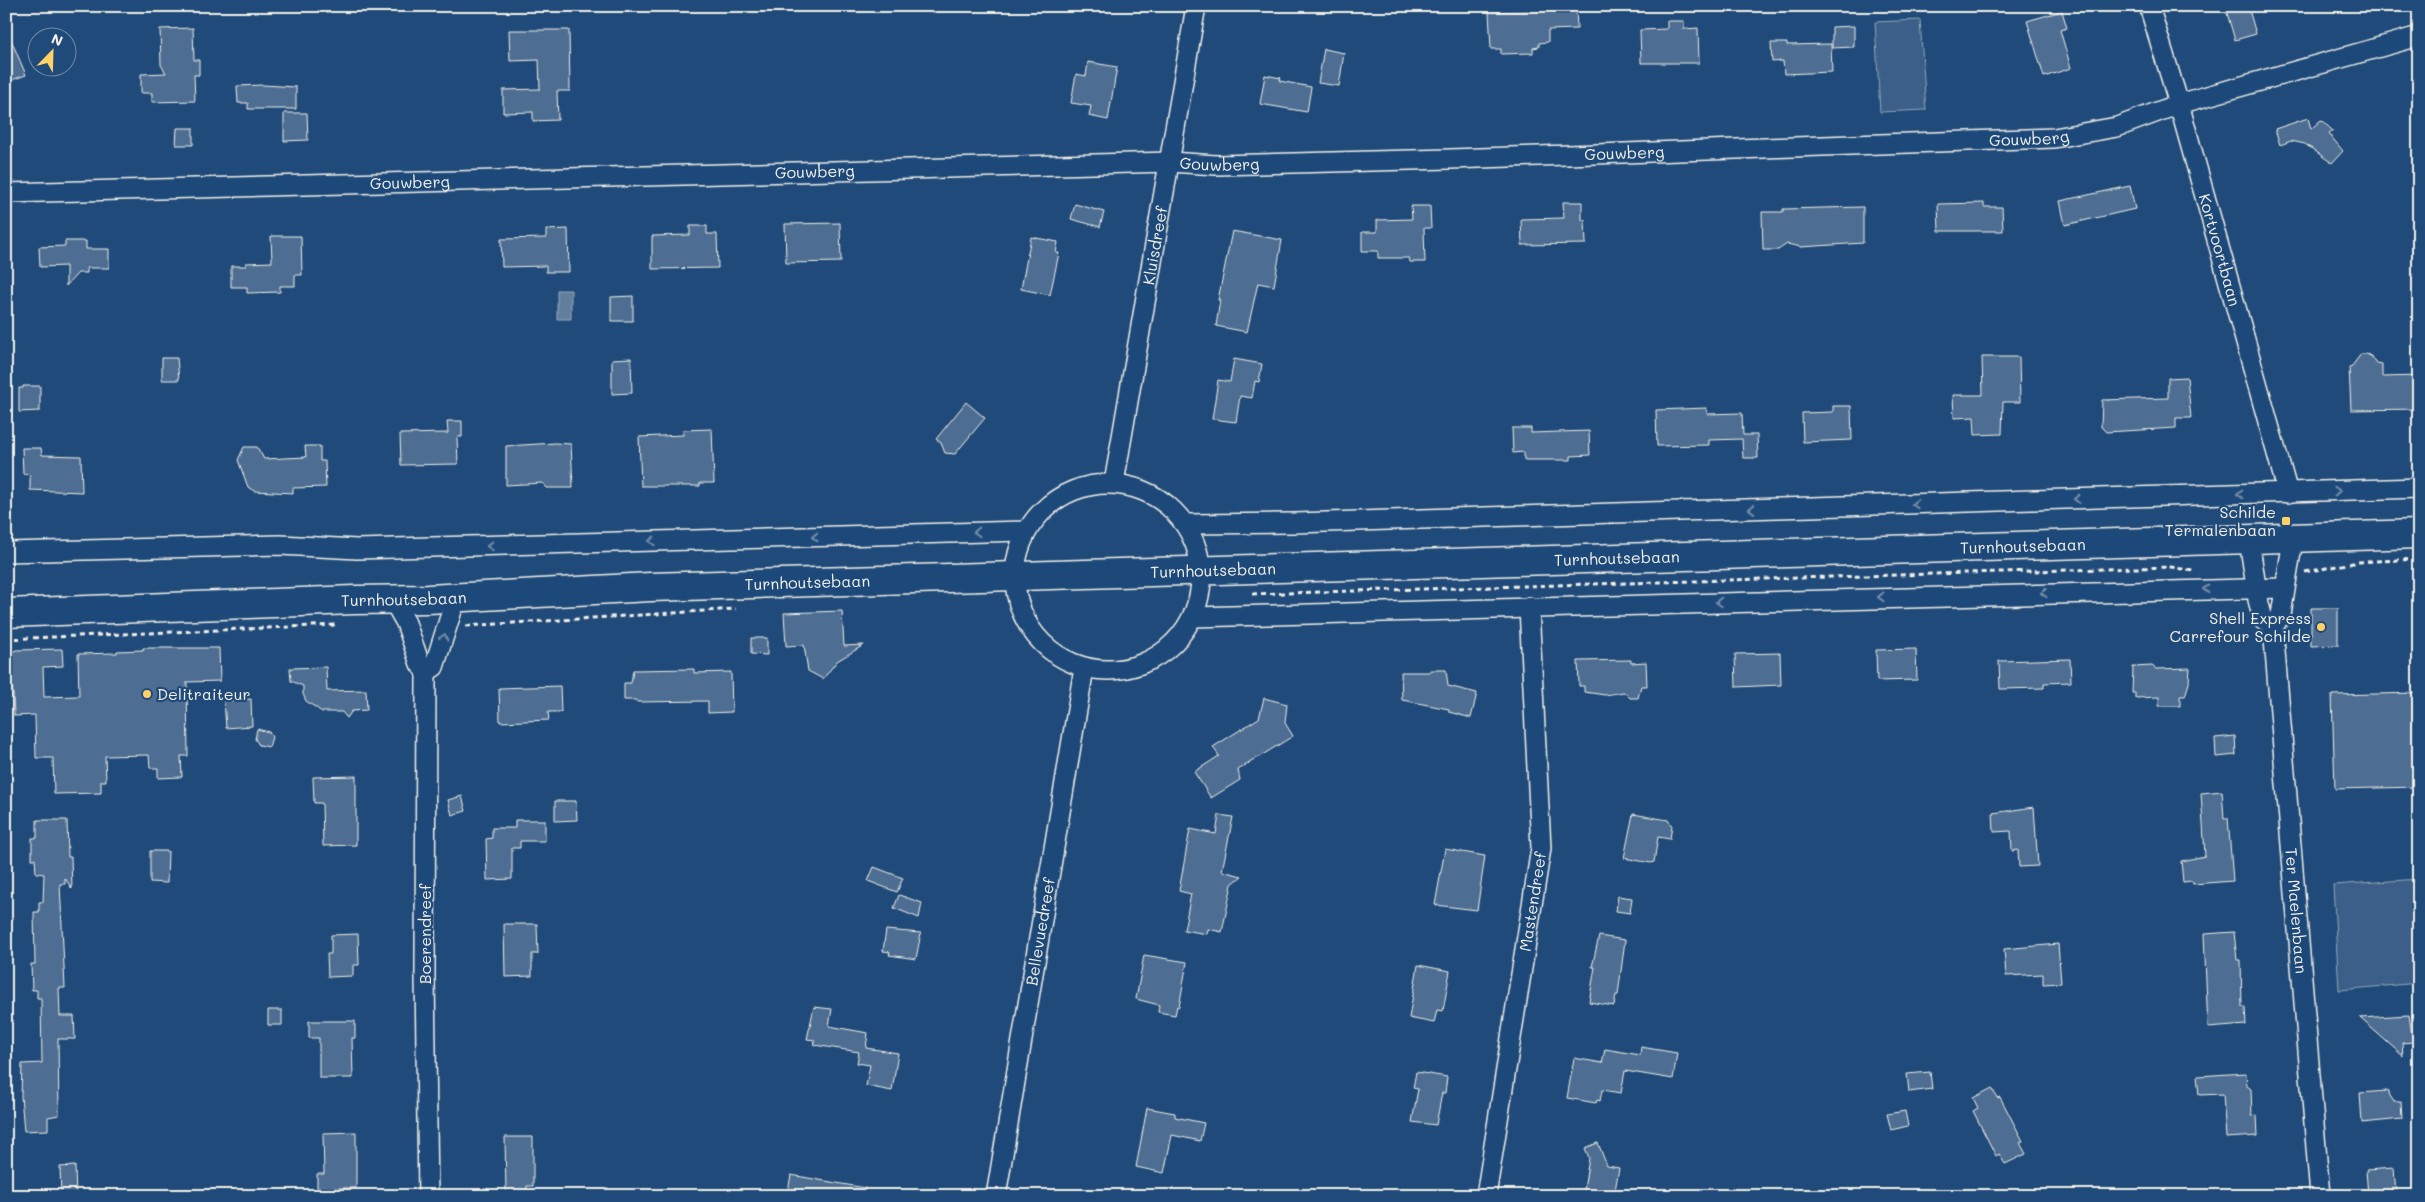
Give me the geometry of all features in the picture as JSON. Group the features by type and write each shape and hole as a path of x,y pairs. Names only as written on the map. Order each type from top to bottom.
{"main road":[{"name":"Turnhoutsebaan","path":"6,613 456,598 650,587 2419,534"}],"street":[{"name":"Kluisdreef","path":"1114,483 1196,6"},
{"name":"Kortvoortbaan","path":"2149,6 2179,104 2288,492"},
{"name":"Gouwberg","path":"6,193 1170,162 1216,165 1450,159 2054,138 2117,127 2179,104 2419,36"},
{"path":"1114,483 1142,489 1166,504 1186,524 1197,547 1201,571 1194,617 1179,638 1152,660 1119,670 1084,668 1061,658 1041,643 1032,616 1017,601 1014,576 1017,553 1026,531 1042,510 1063,494 1088,485 1114,483"},
{"path":"1186,524 1295,523 2419,488"},
{"path":"6,552 280,545 357,549 1026,531"},
{"name":"Ter Maelenbaan","path":"2293,539 2281,615 2273,627 2320,1196"},
{"name":"Ter Maelenbaan","path":"2249,540 2255,588 2263,619 2273,627"},
{"path":"1194,617 2284,588"},
{"path":"426,672 434,667 456,598"},
{"name":"Boerendreef","path":"393,600 406,623 420,664 426,672 425,976 428,1196"},
{"name":"Mastendreef","path":"1486,1196 1541,848 1529,607"},
{"name":"Bellevuedreef","path":"996,1196 1084,668"}],"shaded area":[{"path":"1920,20 1926,110 1880,112 1875,22"},
{"path":"557,290 571,290 571,319 557,319"},
{"path":"2419,879 2419,983 2339,990 2333,885"}],"building":[{"path":"1551,6 1576,6 1577,29 1548,30 1548,42 1539,43 1539,47 1533,48 1533,53 1501,54 1501,49 1491,49 1489,12 1551,10"},
{"path":"2239,6 2248,6 2256,34 2235,40 2226,10"},
{"path":"2062,11 2067,28 2060,30 2071,68 2044,77 2027,21"},
{"path":"1667,21 1684,21 1684,29 1698,28 1699,63 1641,63 1640,30 1667,29"},
{"path":"1854,26 1854,47 1832,48 1832,27"},
{"path":"6,28 26,75 6,82"},
{"path":"193,28 194,60 199,60 199,75 194,75 195,101 152,102 152,93 141,93 141,74 166,73 161,65 160,29"},
{"path":"509,30 569,30 570,91 557,91 558,120 533,121 533,112 503,113 503,90 540,89 539,60 510,61"},
{"path":"1771,43 1787,43 1787,45 1831,44 1832,72 1784,74 1783,61 1772,62"},
{"path":"1324,49 1344,53 1339,86 1318,83"},
{"path":"1088,62 1117,67 1108,120 1089,116 1091,106 1071,103 1076,74 1086,76"},
{"path":"1265,75 1281,78 1280,81 1311,87 1307,112 1260,104"},
{"path":"237,86 296,87 296,109 248,109 248,103 238,103"},
{"path":"284,113 307,113 308,140 284,141"},
{"path":"2308,118 2311,129 2321,120 2333,131 2329,134 2343,151 2332,163 2305,144 2291,141 2280,145 2275,129"},
{"path":"177,128 193,128 193,145 176,145"},
{"path":"2130,186 2135,209 2065,225 2060,201"},
{"path":"1563,202 1582,202 1582,220 1585,220 1586,244 1522,245 1521,219 1564,218"},
{"path":"1984,203 1984,207 2002,207 2003,231 1939,231 1938,204"},
{"path":"1075,204 1104,212 1100,227 1071,219"},
{"path":"1411,206 1430,206 1431,228 1424,228 1425,262 1410,262 1409,258 1378,258 1378,251 1362,251 1362,232 1377,232 1377,220 1412,219"},
{"path":"1863,207 1863,243 1801,247 1787,244 1778,250 1763,250 1762,212 1783,212 1783,209"},
{"path":"840,223 841,262 786,263 785,224"},
{"path":"690,226 707,226 707,234 717,234 718,268 652,269 652,236 690,235"},
{"path":"568,229 569,272 546,272 546,266 502,267 501,239 546,238 546,230"},
{"path":"1232,231 1282,240 1274,286 1258,283 1247,332 1216,326 1220,300 1218,300"},
{"path":"271,236 301,236 302,275 295,275 295,286 280,286 280,292 247,293 247,287 231,287 231,266 246,266 246,263 272,262"},
{"path":"1031,237 1058,242 1056,253 1059,253 1050,295 1021,289"},
{"path":"65,241 86,241 86,249 109,249 109,268 87,268 87,273 78,273 66,286 66,266 40,267 39,247 65,246"},
{"path":"633,296 633,321 611,321 611,297"},
{"path":"2361,354 2367,354 2377,364 2382,365 2382,377 2419,376 2419,409 2351,410 2349,367 2352,366"},
{"path":"1982,357 2019,357 2020,402 2003,402 2002,434 1975,435 1974,417 1954,418 1953,395 1983,395"},
{"path":"162,358 177,358 179,380 162,380"},
{"path":"631,358 632,393 612,394 612,359"},
{"path":"1234,359 1262,364 1259,382 1255,381 1252,398 1240,396 1236,422 1212,419 1218,380 1230,382"},
{"path":"2187,377 2191,418 2176,418 2176,428 2106,432 2101,427 2102,400 2168,398 2168,378"},
{"path":"23,386 40,386 40,411 19,412 19,388 23,388"},
{"path":"966,402 985,418 955,454 945,453 941,443 936,439"},
{"path":"1833,406 1851,406 1852,440 1803,442 1802,413 1833,412"},
{"path":"1706,408 1707,414 1742,413 1743,435 1757,435 1758,458 1743,458 1742,439 1709,440 1709,445 1657,446 1656,410"},
{"path":"447,421 462,421 462,437 457,437 458,464 401,465 400,434 448,433"},
{"path":"1512,428 1531,428 1531,433 1589,431 1590,455 1571,456 1571,460 1524,460 1524,452 1513,453"},
{"path":"712,429 714,483 700,483 700,486 641,486 639,437 683,435 683,430"},
{"path":"571,444 573,488 547,488 543,483 506,485 506,446"},
{"path":"305,446 320,446 320,461 325,461 326,487 293,488 293,493 254,491 248,487 238,460 244,447 257,447 264,459 306,457"},
{"path":"22,448 41,448 42,455 81,456 82,492 30,490 30,475 23,474"},
{"path":"2311,608 2338,608 2338,645 2311,646"},
{"path":"842,611 844,646 864,645 837,661 823,679 808,671 804,645 786,646 784,613"},
{"path":"751,638 767,638 767,655 751,654"},
{"path":"143,648 219,648 220,681 187,682 188,756 181,756 182,777 158,778 158,768 150,768 149,755 105,756 106,781 101,781 101,793 54,794 53,758 36,758 35,715 14,716 13,694 7,655 16,650 62,649 63,666 43,667 44,697 79,696 78,654 117,653 117,651 143,650"},
{"path":"1916,649 1917,680 1877,681 1876,650"},
{"path":"1780,653 1781,685 1736,687 1735,654"},
{"path":"2070,659 2071,682 2044,683 2044,688 2000,689 1999,661"},
{"path":"1631,660 1631,663 1646,662 1647,686 1641,686 1638,698 1630,698 1624,692 1605,695 1584,692 1584,686 1579,686 1578,661"},
{"path":"2152,666 2156,669 2190,668 2189,683 2185,696 2180,696 2180,706 2159,706 2159,697 2135,698 2135,693 2132,693 2133,667"},
{"path":"326,667 327,691 366,690 367,710 352,711 347,718 342,712 322,712 306,701 303,694 303,686 291,681 290,668"},
{"path":"694,669 694,673 731,672 732,712 708,713 708,701 637,702 637,700 624,700 624,683 631,683 633,670"},
{"path":"1430,670 1446,670 1448,686 1477,693 1471,718 1449,712 1449,709 1402,700 1401,672 1430,672"},
{"path":"560,686 561,712 548,712 549,720 500,722 499,688"},
{"path":"2419,693 2419,787 2335,789 2332,695"},
{"path":"1264,698 1287,704 1285,723 1293,736 1238,770 1240,780 1211,798 1194,772 1219,756 1213,747 1259,718"},
{"path":"251,699 252,726 226,728 224,701"},
{"path":"257,729 269,732 272,737 269,747 259,745 255,739"},
{"path":"2235,736 2236,755 2216,757 2215,738"},
{"path":"356,776 356,845 323,846 322,803 314,803 313,777"},
{"path":"2222,791 2224,818 2228,818 2233,881 2193,884 2192,881 2183,882 2181,861 2205,856 2201,793"},
{"path":"462,796 466,811 452,815 448,800"},
{"path":"555,801 576,801 577,820 555,821"},
{"path":"2034,807 2038,866 2019,867 2018,850 2012,851 2011,831 1994,832 1993,813"},
{"path":"1633,814 1668,820 1672,826 1670,839 1658,837 1654,862 1624,858"},
{"path":"1219,815 1233,817 1222,871 1242,876 1232,884 1222,932 1208,929 1207,934 1184,930 1191,894 1179,891 1190,829 1216,834"},
{"path":"37,820 67,820 68,857 71,857 72,889 65,878 65,884 60,884 65,988 59,988 60,1016 74,1016 75,1039 58,1039 59,1115 48,1117 48,1130 24,1131 21,1096 22,1064 42,1063 41,998 37,998 37,990 32,990 31,964 35,964 34,912 39,912 39,902 43,902 44,874 36,873 35,859 32,859 32,838 37,838"},
{"path":"515,820 545,820 545,841 520,841 520,848 512,848 512,879 487,880 486,839 492,838 492,828 515,828"},
{"path":"1445,849 1485,856 1477,910 1435,905"},
{"path":"150,851 168,851 167,883 150,882"},
{"path":"874,867 903,878 897,892 868,881"},
{"path":"899,895 922,903 919,918 894,908"},
{"path":"1618,896 1632,898 1630,913 1616,911"},
{"path":"504,924 537,924 538,954 532,954 532,976 505,977"},
{"path":"886,930 921,933 916,959 889,955 890,952 883,951"},
{"path":"2234,932 2237,960 2241,960 2242,1007 2245,1007 2246,1025 2208,1028 2204,934"},
{"path":"358,934 359,965 353,965 353,976 328,977 327,954 331,954 331,935"},
{"path":"1599,936 1625,940 1618,995 1616,995 1614,1006 1589,1002 1595,967 1592,967"},
{"path":"2058,944 2061,983 2043,984 2043,974 2006,976 2004,949"},
{"path":"1144,955 1187,962 1179,1007 1177,1006 1175,1015 1158,1012 1159,1005 1136,999"},
{"path":"1418,965 1450,971 1443,1011 1437,1010 1434,1023 1409,1018"},
{"path":"814,1007 832,1009 829,1026 868,1033 866,1048 898,1053 892,1091 866,1086 870,1065 857,1063 859,1052 814,1045 815,1040 807,1039"},
{"path":"268,1010 282,1010 282,1025 268,1025"},
{"path":"2409,1015 2413,1042 2402,1043 2403,1056 2360,1018"},
{"path":"309,1021 355,1021 355,1038 352,1038 353,1078 319,1078 319,1038 309,1038"},
{"path":"1641,1047 1677,1053 1673,1079 1625,1071 1621,1093 1602,1090 1600,1101 1597,1100 1596,1103 1567,1098 1574,1058 1602,1063 1605,1049 1640,1055"},
{"path":"1416,1072 1447,1077 1445,1093 1442,1093 1436,1125 1412,1122 1418,1089 1413,1088"},
{"path":"1930,1072 1932,1089 1909,1092 1907,1074"},
{"path":"2246,1073 2247,1086 2251,1089 2252,1116 2257,1115 2258,1136 2226,1138 2223,1094 2199,1095 2197,1076"},
{"path":"1992,1088 1997,1098 2000,1097 2023,1141 2020,1143 2026,1154 2005,1164 1999,1154 1996,1156 1973,1111 1978,1108 1973,1098"},
{"path":"2387,1091 2394,1102 2401,1102 2402,1119 2362,1123 2360,1093"},
{"path":"1147,1108 1175,1113 1175,1117 1204,1123 1200,1141 1172,1135 1164,1173 1136,1167"},
{"path":"1905,1111 1908,1126 1891,1130 1887,1114"},
{"path":"356,1132 356,1188 317,1188 317,1174 324,1174 323,1133"},
{"path":"505,1137 533,1137 533,1186 527,1186 527,1195 506,1195"},
{"path":"1598,1143 1607,1166 1619,1168 1614,1196 1583,1196 1589,1158 1585,1148"},
{"path":"75,1166 76,1196 61,1196 60,1167"},
{"path":"2394,1168 2396,1195 2368,1196 2366,1170"},
{"path":"791,1175 865,1188 865,1196 803,1196 803,1194 788,1191"}],"place":[{"name":"Schilde Termalenbaan","path":"2286,521"},
{"name":"Shell Express Carrefour Schilde","path":"2321,627"},
{"name":"Delitraiteur","path":"147,694"}]}
